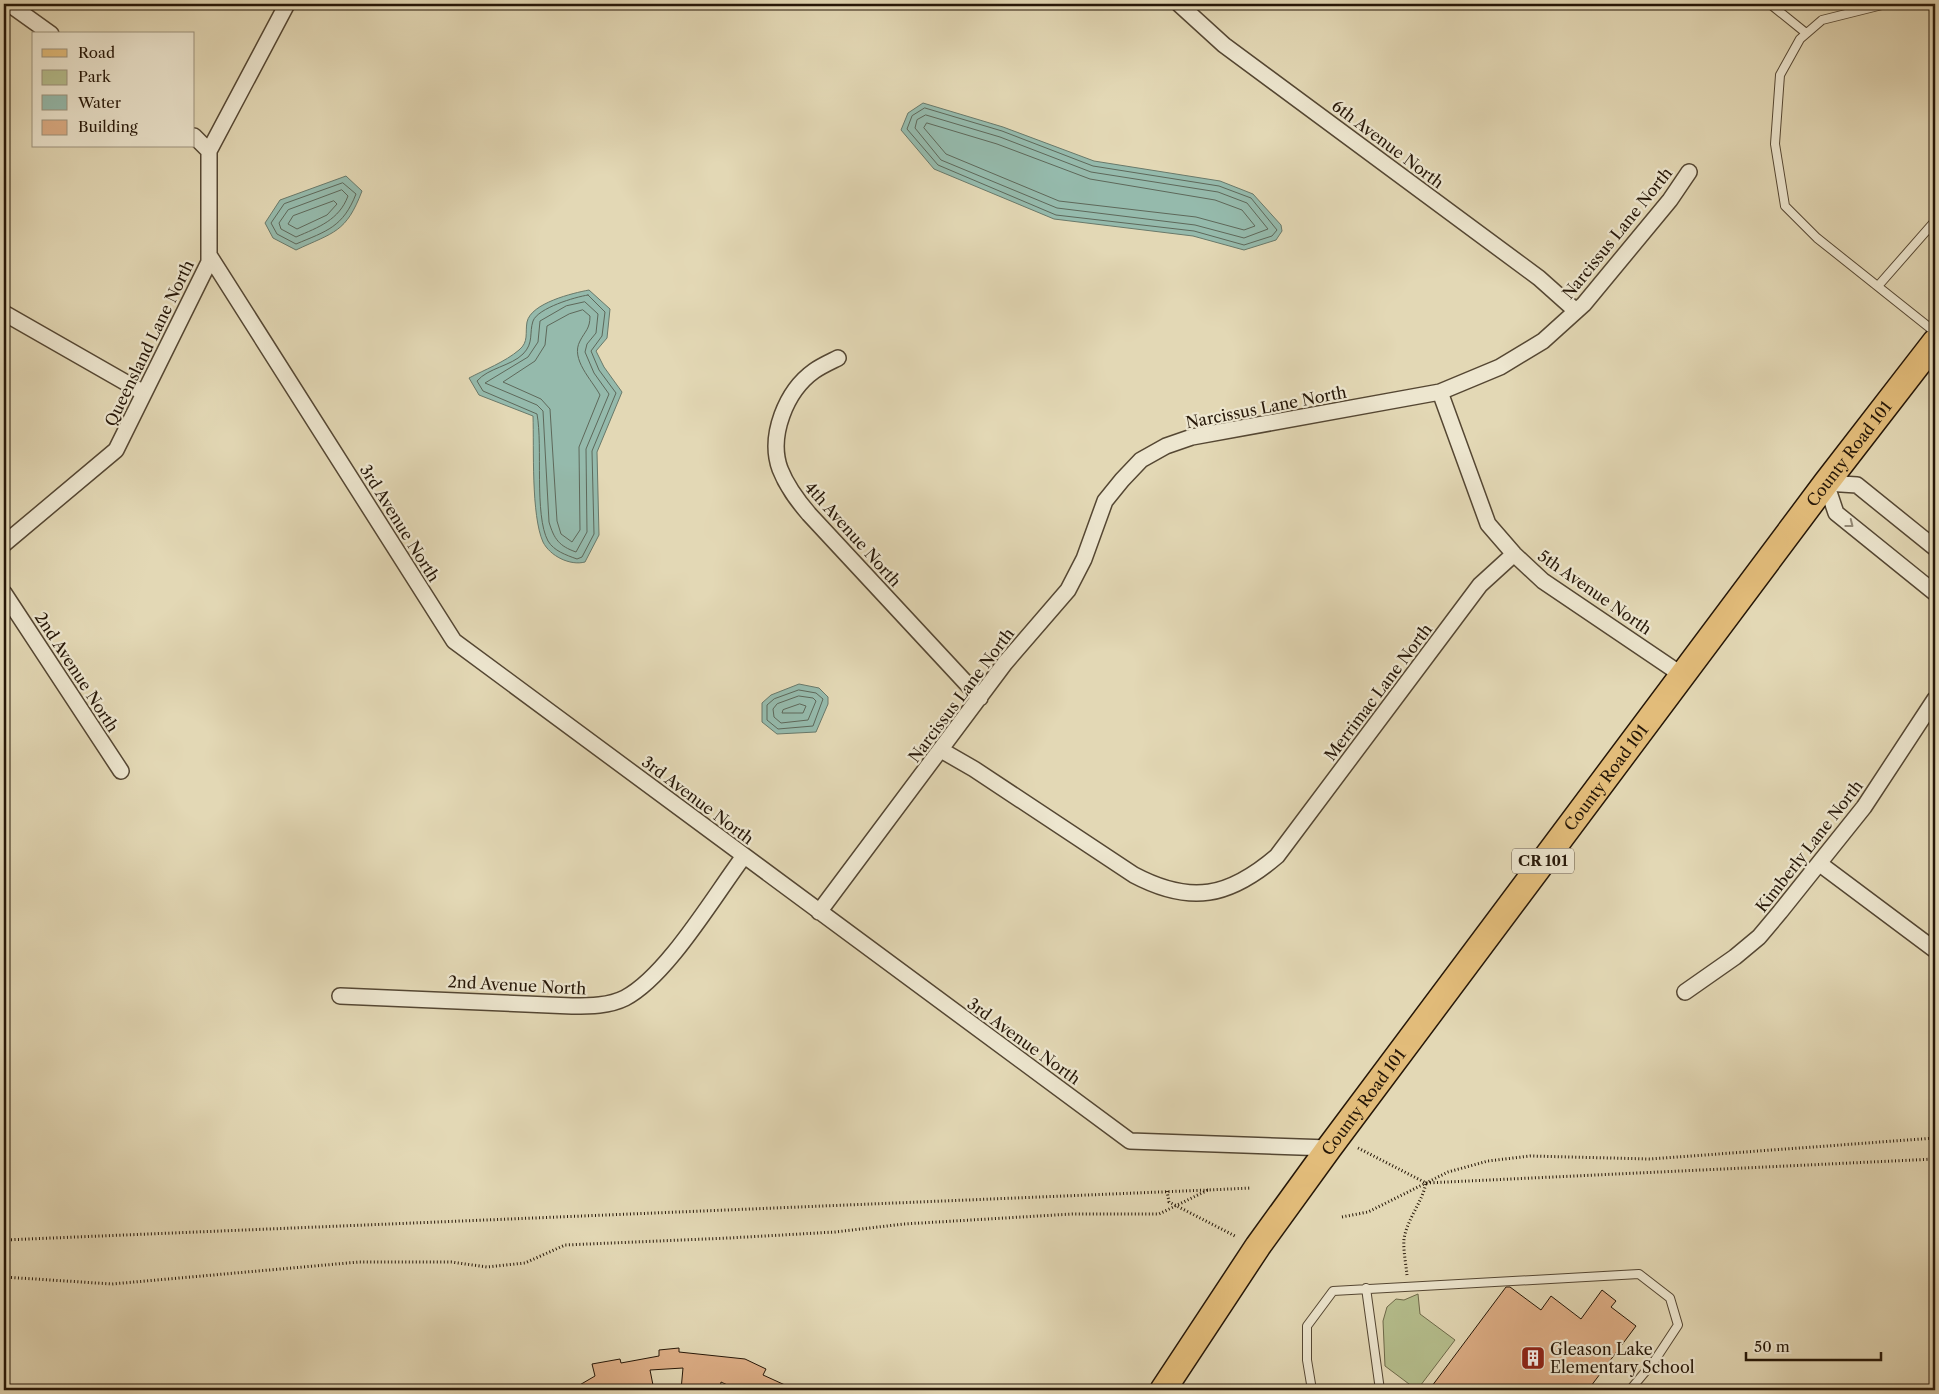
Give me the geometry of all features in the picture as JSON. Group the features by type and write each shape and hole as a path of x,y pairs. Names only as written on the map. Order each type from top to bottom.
{"main road":[{"name":"County Road 101","path":"1163,1390 1258,1246 1329,1148 1826,483 1935,342"}],"street":[{"path":"9,4 49,32"},
{"name":"Queensland Lane North","path":"4,544 116,450 209,262 209,151 288,4"},
{"name":"6th Avenue North","path":"1179,4 1224,45 1539,278 1576,311"},
{"path":"195,137 209,151"},
{"name":"Narcissus Lane North","path":"819,912 1023,640 1047,617 1068,590 1084,559 1105,501 1141,460 1166,446 1192,437 1440,392 1500,368 1543,341 1576,311 1664,207 1689,172"},
{"name":"3rd Avenue North","path":"209,255 454,641 1130,1141 1329,1148"},
{"path":"4,313 144,393"},
{"name":"4th Avenue North","path":"838,358 814,371 794,391 782,414 776,440 780,467 791,492 809,514 980,698"},
{"name":"5th Avenue North","path":"1440,392 1488,524 1514,554 1543,581 1682,675"},
{"path":"1935,548 1857,485 1826,483 1836,513 1935,593"},
{"name":"Merrimac Lane North","path":"941,750 974,769 1134,875 1157,887 1184,893 1208,893 1235,886 1257,872 1276,856 1480,585 1514,554"},
{"name":"2nd Avenue North","path":"4,593 121,771"},
{"name":"Kimberly Lane North","path":"1685,992 1735,957 1759,937 1820,864 1884,779 1935,698"},
{"name":"2nd Avenue North","path":"340,996 572,1006 600,1006 624,998 646,984 664,966 744,856"},
{"path":"1820,864 1935,950"}],"lane":[{"path":"1770,4 1806,33"},
{"path":"1886,4 1822,20 1800,39 1780,75 1775,144 1785,206 1818,238 1935,332"},
{"path":"1878,286 1935,221"},
{"path":"1312,1390 1307,1360 1307,1326 1332,1291 1408,1285 1639,1274 1670,1298 1678,1325 1655,1360 1630,1390"},
{"path":"1366,1288 1380,1390"}],"path":[{"path":"1342,1217 1368,1212 1448,1172 1488,1161 1530,1156 1650,1158 1935,1138"},
{"path":"1358,1148 1426,1183 1935,1159"},
{"path":"1408,1285 1404,1239 1416,1208 1424,1194 1426,1183"},
{"path":"4,1240 1251,1188"},
{"path":"4,1276 112,1284 359,1262 451,1262 487,1267 525,1263 565,1245 729,1238 904,1224 1072,1214 1159,1214 1208,1190"},
{"path":"1166,1191 1169,1202 1175,1206 1235,1236"}],"green space":[{"path":"1418,1294 1420,1314 1455,1340 1417,1390 1385,1366 1383,1321 1387,1307 1396,1299 1404,1300"}],"water":[{"path":"923,103 1003,127 1094,161 1220,181 1253,194 1281,225 1282,231 1276,240 1244,250 1193,236 1054,219 934,169 901,130 908,113"},
{"path":"346,176 362,191 350,215 337,230 296,250 273,238 265,223 280,200"},
{"path":"589,290 610,309 607,338 596,351 604,367 622,392 597,452 599,535 585,562 573,563 561,559 550,552 543,542 539,530 533,463 533,416 479,395 469,378 494,366 522,347 525,341 527,322 530,315 536,309 554,300"},
{"path":"799,684 819,688 828,697 828,704 816,732 777,734 762,722 762,703 771,695"}],"building":[{"name":"Gleason Lake Elementary School","path":"1506,1287 1510,1287 1541,1310 1551,1296 1581,1319 1602,1290 1616,1301 1611,1307 1636,1326 1588,1390 1429,1390"},
{"path":"679,1348 679,1352 745,1359 766,1369 763,1375 796,1390 738,1390 721,1382 720,1390 681,1390 683,1368 650,1370 654,1390 571,1390 595,1376 592,1364 620,1359 621,1363 659,1356 659,1350"}],"place":[{"name":"Gleason Lake Elementary School","path":"1533,1358"}]}
